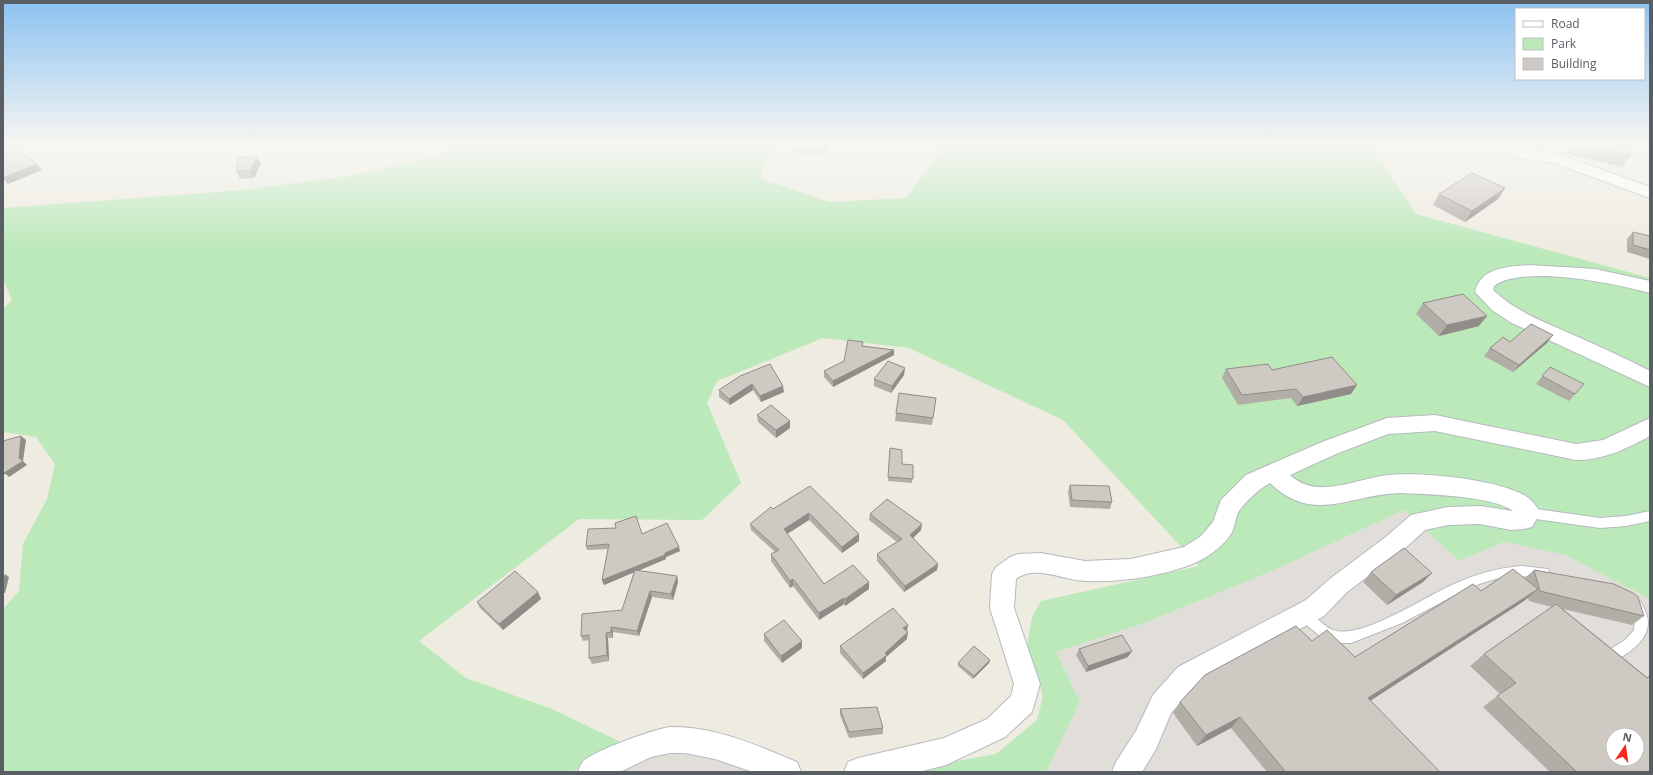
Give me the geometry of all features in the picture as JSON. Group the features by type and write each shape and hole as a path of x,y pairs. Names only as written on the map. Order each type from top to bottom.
{"street":[{"path":"1618,181 1650,193"},
{"path":"1650,287 1617,278 1536,270 1519,271 1495,276 1486,283 1484,292 1499,306 1517,317 1607,358 1650,380"},
{"path":"858,772 909,761 946,750 996,728 1023,703 1027,684 1002,608 1004,574 1018,564 1041,563 1085,571 1131,568 1164,563 1191,555 1210,543 1224,527 1229,507 1254,481 1272,472 1387,426 1435,423 1461,427 1576,452 1594,453 1622,442 1650,426"},
{"path":"1126,772 1146,740 1162,704 1187,676 1315,608 1339,585 1396,543 1419,522 1448,516 1480,515 1511,521 1524,520 1529,512 1518,502 1491,494 1418,485 1390,484 1323,496 1310,496 1297,493 1272,472"},
{"path":"592,772 633,750 669,740 698,742 733,751 787,772"}],"lane":[{"path":"1529,512 1600,523 1626,521 1650,516"},
{"path":"1304,615 1319,630 1337,637 1351,637 1387,624 1473,579 1503,572 1538,572 1552,575"},
{"path":"1604,660 1642,636 1645,628 1643,617 1638,608 1630,599"}],"shaded area":[{"path":"1404,510 1459,561 1504,542 1565,555 1650,599 1650,772 1046,772 1080,702 1056,652 1142,624 1272,571"},
{"path":"627,745 643,758 688,752 755,772 571,772"}],"green space":[{"path":"309,181 769,181 829,202 906,198 918,181 1395,181 1416,214 1650,278 1650,599 1565,555 1504,542 1459,561 1404,510 1272,571 1142,624 1056,652 1080,702 1046,772 897,772 996,754 1037,720 1043,696 1027,646 1032,617 1041,601 1199,566 1063,420 909,348 823,338 717,381 707,403 741,483 702,520 579,519 419,641 466,678 552,709 627,745 571,772 3,772 3,609 19,591 23,544 47,499 55,464 36,437 4,432 3,309 12,300 3,279 3,208 243,190"}],"building":[{"path":"1459,181 1490,181 1505,188 1472,211 1439,194"},
{"path":"1633,232 1650,236 1650,250 1633,245"},
{"path":"1463,294 1487,316 1447,325 1423,303"},
{"path":"1531,324 1553,335 1519,365 1490,348 1503,337 1510,342"},
{"path":"848,340 863,342 862,346 894,350 833,381 824,371 844,361"},
{"path":"1332,357 1357,385 1303,397 1296,389 1242,395 1226,369 1268,364 1272,370"},
{"path":"888,361 905,368 892,386 874,379"},
{"path":"770,364 783,386 760,396 752,384 729,399 719,390 740,376"},
{"path":"1550,367 1584,384 1575,394 1542,376"},
{"path":"899,393 936,398 933,418 896,413"},
{"path":"771,405 790,421 776,430 757,415"},
{"path":"21,436 19,458 23,461 4,473 3,441"},
{"path":"890,448 902,450 902,464 913,465 913,479 888,477"},
{"path":"1070,485 1109,486 1112,502 1072,500"},
{"path":"810,486 859,534 842,547 809,513 784,529 824,584 853,565 869,582 845,599 844,598 819,613 793,579 790,581 771,554 779,550 750,524 771,507 773,509"},
{"path":"887,499 922,524 910,535 938,564 905,586 877,554 902,539 870,514"},
{"path":"636,516 642,534 667,523 679,547 665,553 665,555 602,580 609,544 586,546 588,529 616,528 615,523"},
{"path":"1404,548 1432,573 1396,595 1371,572"},
{"path":"1513,569 1538,589 1368,698 1440,772 1283,772 1285,771 1240,717 1206,735 1180,702 1205,675 1296,626 1312,641 1327,630 1355,657 1473,584 1481,591"},
{"path":"635,570 677,576 671,594 650,591 637,631 611,627 611,632 606,633 607,655 589,658 589,635 581,636 582,614 622,610"},
{"path":"1534,570 1614,584 1638,597 1644,616 1540,591"},
{"path":"515,571 538,592 499,624 477,602"},
{"path":"1556,604 1647,678 1650,676 1650,772 1577,772 1497,696 1516,683 1484,654"},
{"path":"893,608 908,625 903,628 908,632 885,653 887,655 863,673 840,646"},
{"path":"784,620 802,641 781,656 764,634"},
{"path":"1122,635 1132,651 1088,666 1079,649"},
{"path":"974,646 990,660 974,676 958,663"},
{"path":"877,707 883,728 849,732 840,709"}]}
